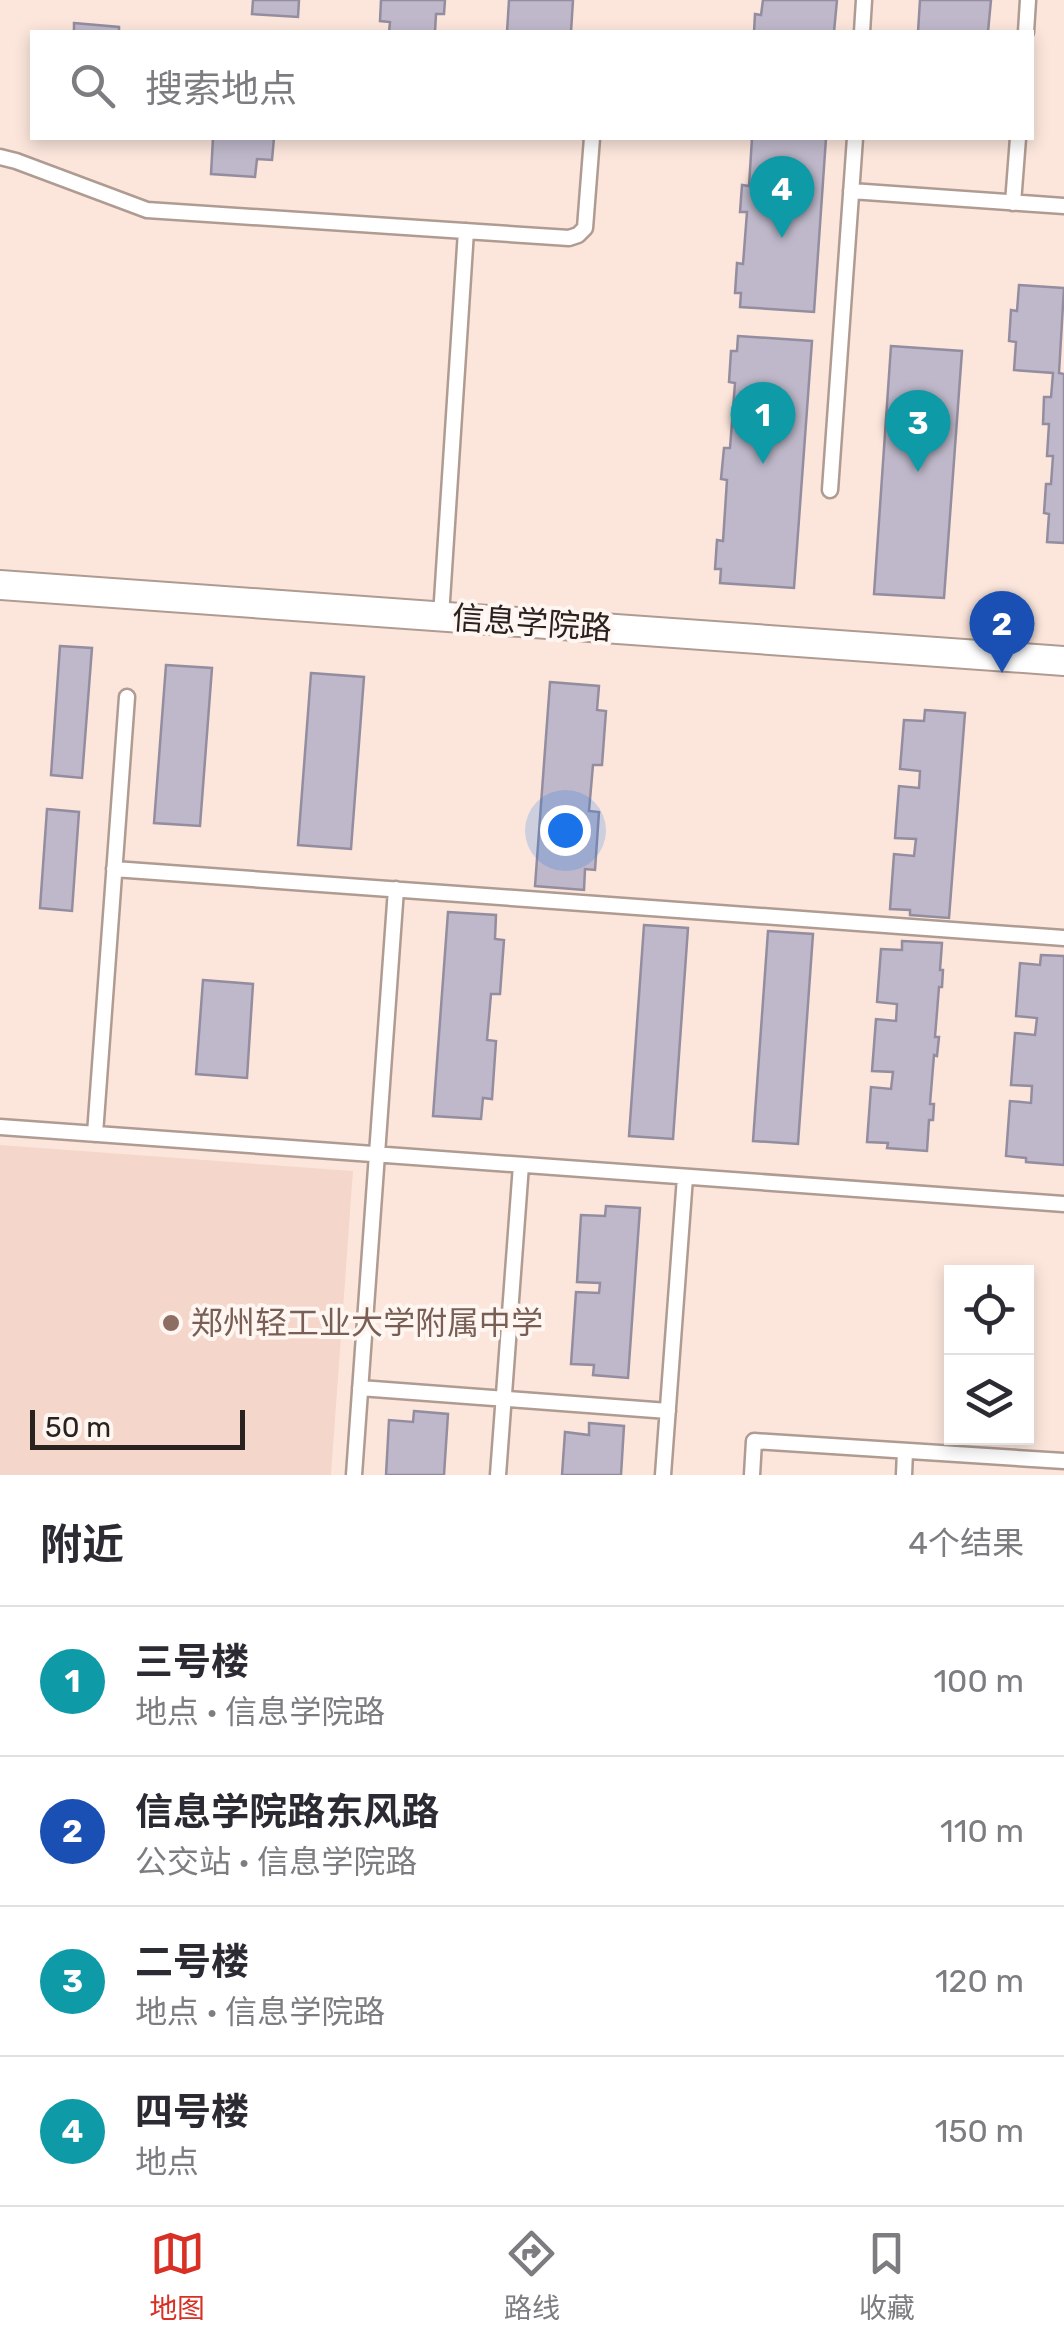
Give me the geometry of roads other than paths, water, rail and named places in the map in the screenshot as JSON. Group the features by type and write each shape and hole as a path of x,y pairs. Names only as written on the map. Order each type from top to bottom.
{"street":[{"name":"信息学院路","path":"0,585 1064,661"}],"lane":[{"path":"862,30 864,0"},
{"path":"1026,30 1028,0"},
{"path":"0,157 147,210 569,238 585,228 592,140"},
{"path":"830,490 855,140"},
{"path":"1013,203 1018,140"},
{"path":"851,191 1064,206"},
{"path":"441,616 466,231"},
{"path":"95,1134 127,697"},
{"path":"114,869 1064,938"},
{"path":"354,1475 396,890"},
{"path":"0,1127 1064,1204"},
{"path":"498,1475 520,1165"},
{"path":"664,1475 686,1177"},
{"path":"360,1388 668,1411"},
{"path":"752,1475 754,1441 1064,1462"},
{"path":"904,1475 906,1451"}],"place":[{"name":"四号楼","path":"782,238"},
{"name":"三号楼","path":"763,464"},
{"name":"二号楼","path":"918,472"},
{"name":"信息学院路东风路","path":"1002,673"},
{"name":"郑州轻工业大学附属中学","path":"171,1323"}]}
